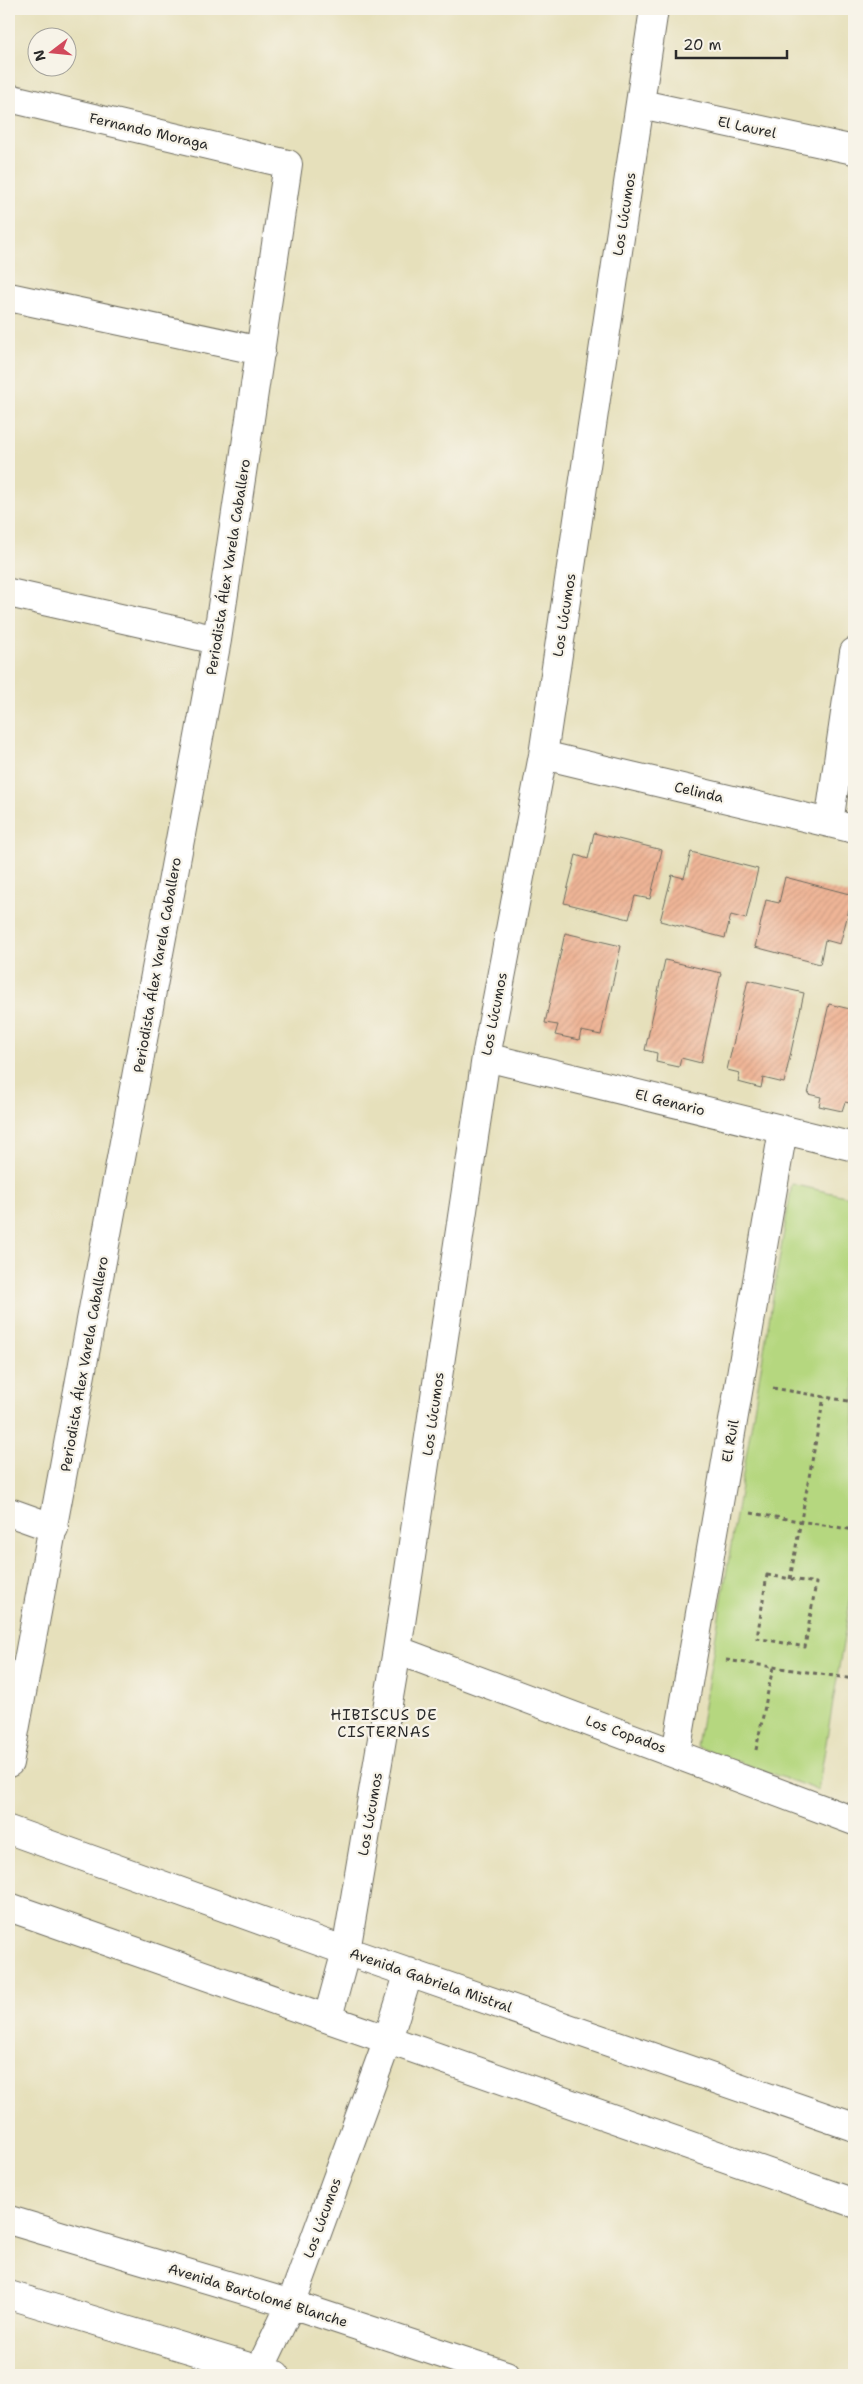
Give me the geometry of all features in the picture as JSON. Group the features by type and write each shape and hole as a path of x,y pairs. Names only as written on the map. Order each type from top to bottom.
{"street":[{"name":"Los Lúcumos","path":"328,2018 346,1951 397,1650 486,1057 543,755 654,9"},
{"name":"Fernando Moraga","path":"9,98 288,164"},
{"name":"El Laurel","path":"641,104 854,150"},
{"name":"Periodista Álex Varela Caballero","path":"9,1763 217,640 288,164"},
{"path":"9,297 261,351"},
{"path":"9,593 217,640"},
{"path":"842,826 854,652"},
{"name":"Celinda","path":"543,755 842,826"},
{"name":"El Genario","path":"486,1057 854,1147"},
{"name":"El Ruil","path":"676,1752 783,1130"},
{"path":"9,1512 54,1528"},
{"name":"Los Copados","path":"397,1650 676,1752 854,1820"},
{"name":"Avenida Gabriela Mistral","path":"9,1830 346,1951 854,2127"},
{"path":"9,1907 854,2203"},
{"name":"Los Lúcumos","path":"265,2373 388,2039 409,1972"},
{"name":"Avenida Bartolomé Blanche","path":"9,2220 291,2304 506,2375"},
{"path":"9,2295 265,2373"}],"path":[{"path":"740,1382 854,1402"},
{"path":"790,1579 824,1397"},
{"path":"718,1507 854,1530"},
{"path":"767,1575 790,1579 816,1583 805,1647 756,1638 767,1575"},
{"path":"693,1655 854,1680"},
{"path":"750,1780 773,1667"}],"green space":[{"path":"792,1184 854,1198 854,1579 818,1790 697,1747"}],"building":[{"path":"594,833 662,850 650,899 635,896 629,919 564,903 576,855 588,859"},
{"path":"691,852 758,869 746,919 731,915 725,938 660,921 672,875 684,878"},
{"path":"785,877 853,895 840,944 825,940 820,964 755,947 766,900 779,903"},
{"path":"565,933 621,946 601,1035 581,1031 579,1040 555,1035 558,1025 545,1023"},
{"path":"854,955 854,967 851,967"},
{"path":"665,960 721,973 701,1063 681,1058 679,1067 656,1062 657,1053 645,1050"},
{"path":"748,980 804,993 784,1083 763,1078 761,1088 738,1082 740,1073 727,1070"},
{"path":"829,1004 854,1010 854,1104 845,1102 842,1111 819,1106 821,1097 808,1094"}],"district":[{"name":"HIBISCUS DE CISTERNAS","path":"384,1724"}]}
